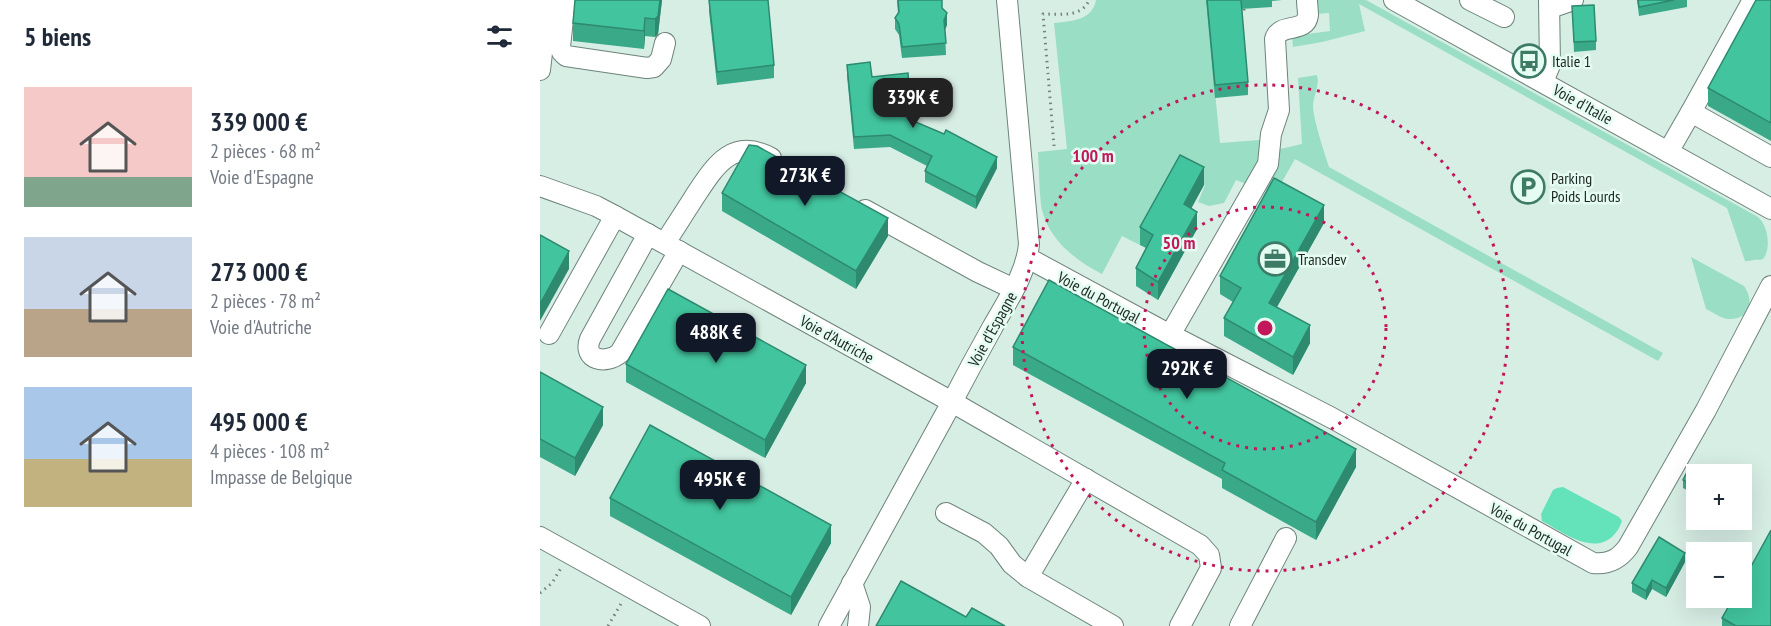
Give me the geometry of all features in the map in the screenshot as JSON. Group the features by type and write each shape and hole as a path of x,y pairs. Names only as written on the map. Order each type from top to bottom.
{"street":[{"path":"540,70 548,0"},
{"path":"565,0 560,47 566,56 647,68 654,67 661,60 665,43"},
{"name":"Voie d'Espagne","path":"829,626 1014,290 1028,258 1029,244 1007,0"},
{"path":"1170,335 1268,164 1271,134 1279,110 1276,34 1282,29 1299,27 1304,24 1308,16 1307,0"},
{"name":"Voie d'Italie","path":"1394,0 1429,8 1543,82 1771,209"},
{"path":"1470,0 1504,17"},
{"path":"1543,82 1550,65 1550,4 1573,0"},
{"path":"1668,152 1753,0"},
{"path":"1691,112 1771,157"},
{"path":"664,243 620,353 610,359 601,360 594,356 589,351 588,345 591,339 664,243 713,169 725,158 748,150 761,153 792,170"},
{"name":"Voie d'Autriche","path":"540,186 596,206 622,219 952,402 1200,545 1209,555 1211,568 1180,626"},
{"path":"844,198 1014,290"},
{"path":"549,334 622,219"},
{"name":"Voie du Portugal","path":"1028,258 1170,335 1332,418 1593,563 1603,564 1622,555 1628,547 1706,410 1771,286"},
{"path":"1028,578 1086,479"},
{"path":"946,513 984,532 999,546 1012,564 1028,578 1113,626"},
{"path":"540,537 700,626"},
{"path":"1240,626 1286,538"},
{"path":"852,583 860,607 858,626"}],"path":[{"path":"1054,146 1043,14 1077,12 1085,8 1089,0"},
{"path":"1244,9 1244,14"},
{"path":"540,593 552,583 570,554"},
{"path":"608,626 630,587"}],"shaded area":[{"path":"1096,0 1206,0 1220,143 1260,140 1263,155 1249,185 1236,180 1224,203 1209,206 1198,202 1205,185 1196,181 1140,245 1122,236 1102,274 1081,262 1063,246 1049,227 1041,205 1038,152 1067,149 1054,23 1080,19 1090,12"},
{"path":"1315,0 1366,0 1758,217 1767,237 1764,258 1745,261 1727,208 1359,4 1365,31 1293,47 1292,36 1330,31 1329,13 1316,14"},
{"path":"1317,75 1318,83 1313,107 1329,167 1663,353 1658,361 1295,159 1274,196 1264,184 1276,150 1302,144 1298,78"},
{"path":"1691,257 1744,286 1750,304 1746,313 1735,319 1728,319 1706,309"},
{"path":"1563,487 1619,517 1622,521 1612,537 1595,544 1576,540 1542,521 1541,514 1553,490"}],"building":[{"path":"575,0 660,0 658,16 655,19 645,18 644,31 573,23"},
{"path":"709,0 768,0 774,65 717,72"},
{"path":"898,0 942,0 942,8 947,13 944,20 946,43 902,47 899,24 895,18 899,12"},
{"path":"1207,0 1241,0 1248,82 1215,85"},
{"path":"1638,0 1674,0 1639,7"},
{"path":"1756,0 1771,0 1771,123 1708,88"},
{"path":"1594,5 1596,41 1574,42 1572,6"},
{"path":"870,62 872,77 908,73 911,120 944,134 946,130 997,157 976,197 925,171 932,156 890,135 854,137 847,65"},
{"path":"749,145 757,146 888,218 856,271 722,193"},
{"path":"1180,155 1204,167 1184,204 1197,212 1158,282 1136,268 1153,235 1140,227"},
{"path":"1274,178 1324,205 1269,303 1310,325 1293,357 1224,318 1241,288 1220,276"},
{"path":"540,235 569,251 540,304"},
{"path":"1049,280 1356,449 1316,522 1222,470 1225,463 1013,347"},
{"path":"668,289 806,365 765,440 626,364"},
{"path":"540,372 603,407 575,458 540,439"},
{"path":"650,425 831,525 791,597 610,498"},
{"path":"1771,530 1771,626 1736,626 1722,618 1728,608 1752,608 1752,565"},
{"path":"1659,537 1685,553 1666,588 1652,580 1646,591 1632,583"},
{"path":"901,581 966,617 972,608 1005,626 876,626"}],"place":[{"name":"Italie 1","path":"1529,61"},
{"name":"Parking Poids Lourds","path":"1528,187"},
{"name":"Transdev","path":"1275,259"}]}
